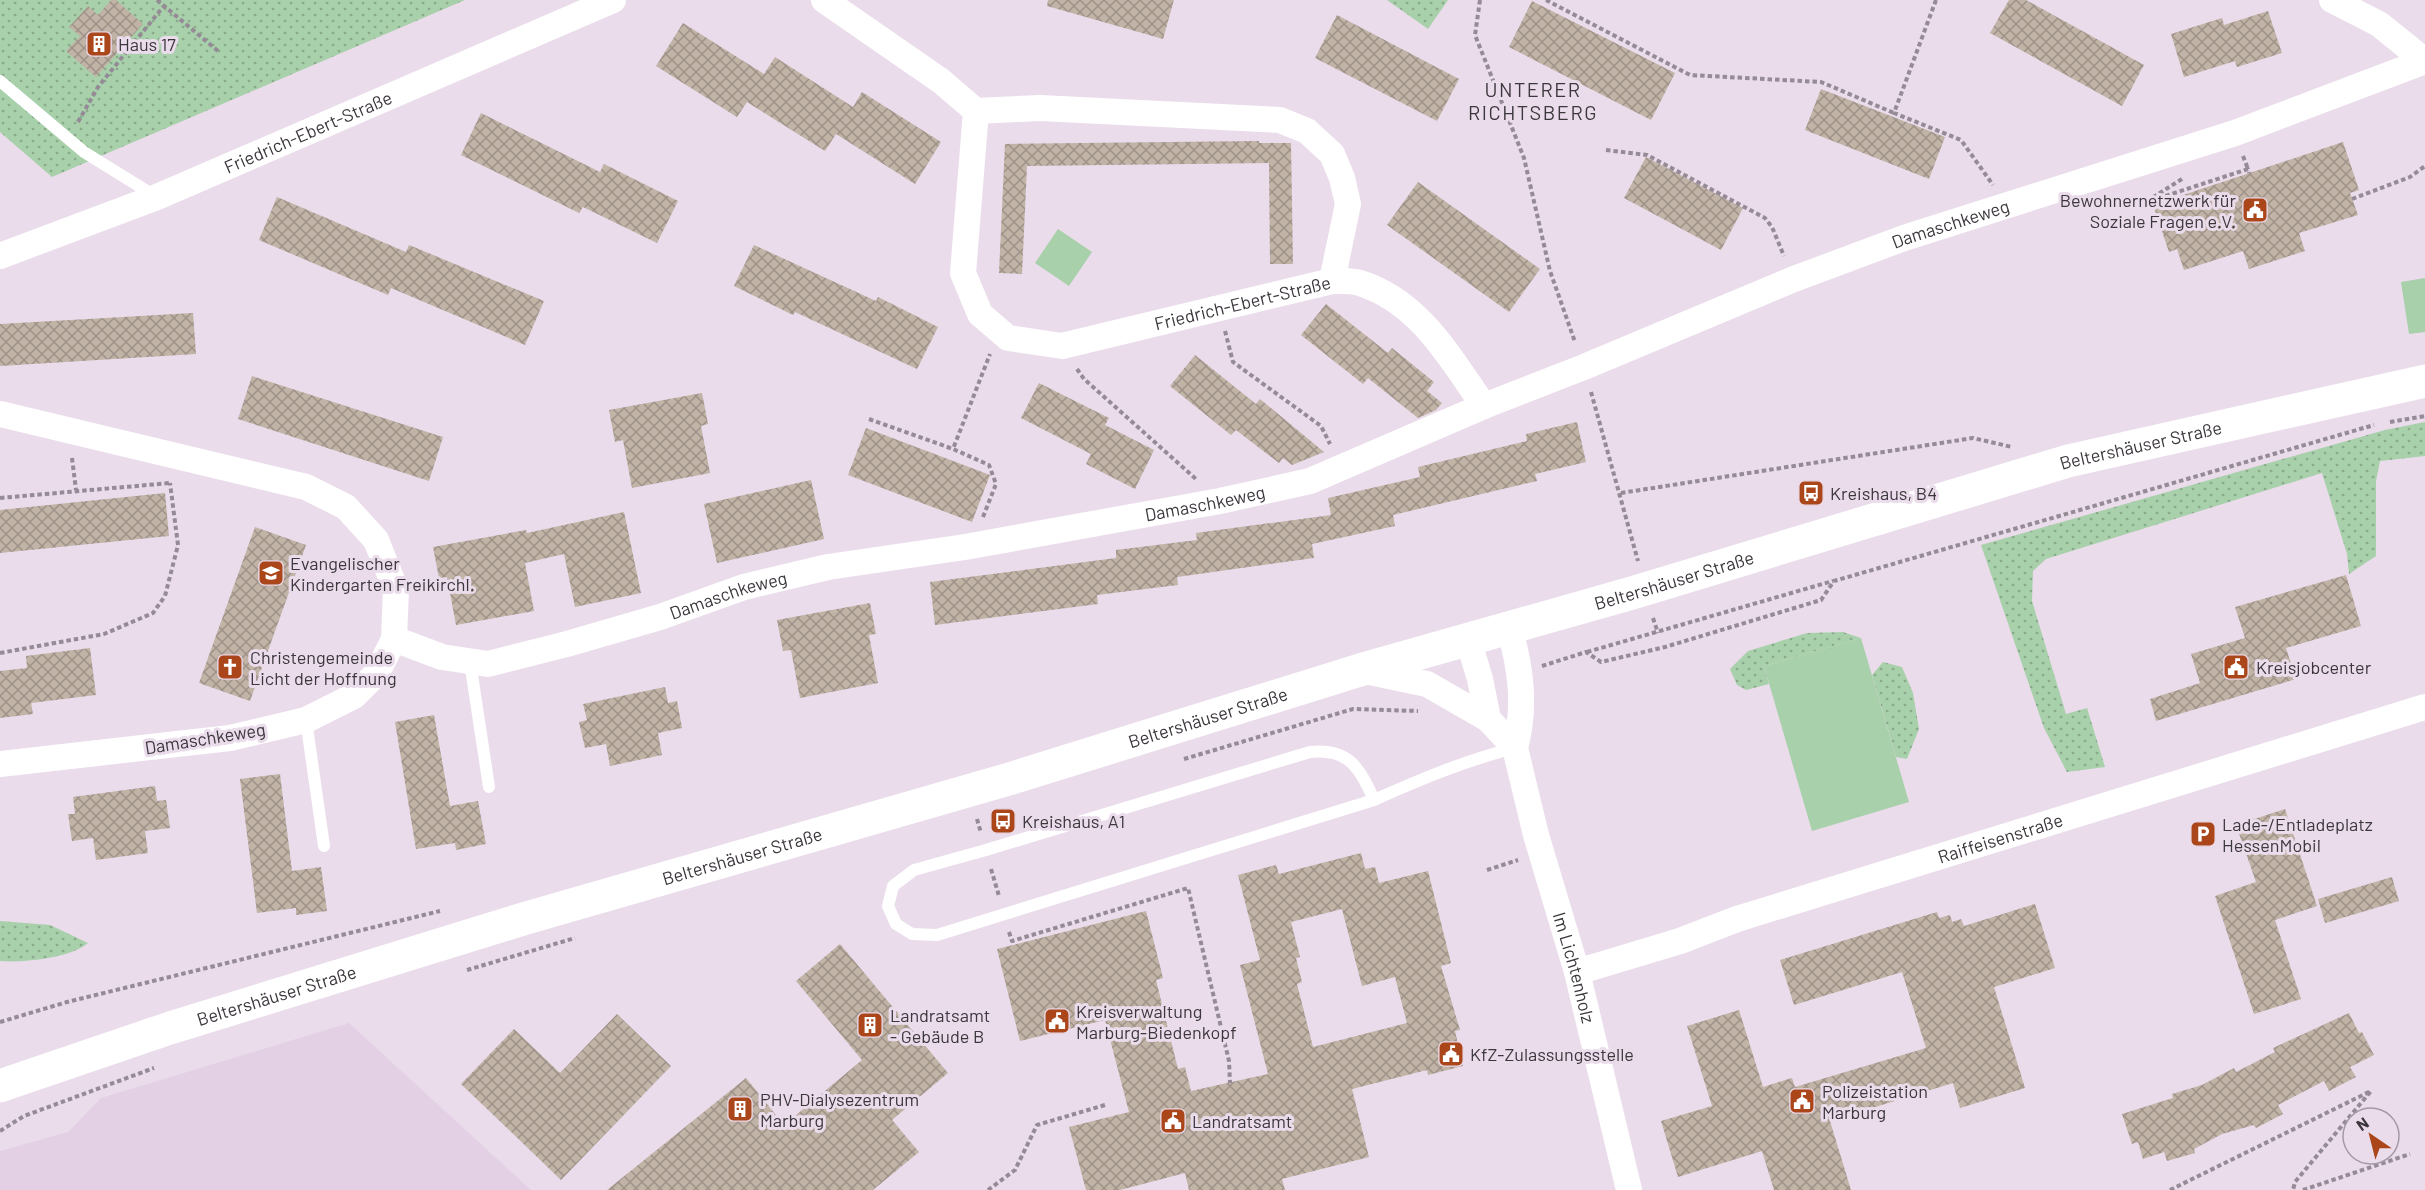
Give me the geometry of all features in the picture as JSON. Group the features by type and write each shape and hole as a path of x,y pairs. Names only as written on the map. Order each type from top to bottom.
{"main road":[{"name":"Beltershäuser Straße","path":"0,1086 170,1028 523,919 1009,778 1360,670 1632,593 2068,461 2425,381"}],"street":[{"name":"Friedrich-Ebert-Straße","path":"0,256 157,197 613,0"},
{"path":"824,0 941,81 976,111"},
{"path":"2332,0 2379,24 2425,61"},
{"name":"Damaschkeweg","path":"0,764 230,738 306,720 354,696 377,674 394,639 442,657 488,664 567,644 660,616 744,587 818,570 965,547 1220,501 1310,481 1484,406 1584,367 1794,279 1904,238 2235,133 2425,61"},
{"name":"Friedrich-Ebert-Straße","path":"1040,108 1280,120 1307,131 1332,153 1348,204 1332,281 1062,346 1008,338 980,314 963,273 976,111 1040,108"},
{"path":"1332,281 1358,282 1384,293 1414,313 1437,338 1484,406"},
{"path":"0,414 306,488 346,507 376,540 396,590 394,639"},
{"name":"Im Lichtenholz","path":"1509,627 1521,672 1521,723 1515,748 1536,835 1576,972 1629,1190"},
{"path":"1468,639 1480,679 1488,719"},
{"name":"Im Lichtenholz","path":"1360,670 1427,684 1488,719 1515,748"},
{"name":"Raiffeisenstraße","path":"1576,972 2087,810 2425,707"}],"lane":[{"path":"0,81 84,152 157,197"},
{"path":"470,662 489,787"},
{"path":"306,720 324,846"},
{"path":"1374,800 1366,783 1344,755 1328,750 1310,752 914,870 893,886 888,906 896,924 912,934 937,935 1374,800 1416,782 1515,748"}],"path":[{"path":"157,0 218,51"},
{"path":"1480,0 1475,35 1524,158 1550,271 1584,367 1624,507"},
{"path":"1546,0 1690,75 1821,82 1961,140 2007,205"},
{"path":"1894,113 1936,0"},
{"path":"69,138 98,87 163,7"},
{"path":"1606,150 1647,155 1765,218 1772,227 1794,279"},
{"path":"2352,200 2410,177 2425,166"},
{"path":"2191,173 2144,203 2247,169 2249,173"},
{"path":"1218,308 1233,362 1321,426 1341,468"},
{"path":"953,449 989,356 1003,333"},
{"path":"1062,346 1084,379 1220,501"},
{"path":"1521,672 2381,423 2425,416"},
{"path":"869,419 953,449 989,465 996,484 980,524 962,537 965,547"},
{"path":"1620,493 1973,438 2023,449"},
{"path":"0,498 137,484 183,482 193,460"},
{"path":"0,653 104,634 153,613 165,596 178,545 170,483"},
{"path":"1586,652 1601,662 1665,647 1821,600 1834,581"},
{"path":"1173,762 1353,709 1431,711 1450,696"},
{"path":"966,822 979,818 1012,941 1188,888 1228,1061 1230,1083"},
{"path":"0,1022 67,1002 322,940"},
{"path":"0,1131 24,1116 155,1067"},
{"path":"2170,1190 2371,1091 2295,1182 2293,1190"},
{"path":"988,1190 1015,1170 1037,1125 1105,1105"},
{"path":"2303,1190 2410,1154"}],"shaded area":[{"path":"349,1023 531,1190 0,1190 0,1151 68,1132 101,1098"}],"green space":[{"path":"0,0 465,0 52,177 0,132"},
{"path":"1387,0 1448,0 1428,29"},
{"path":"1058,229 1092,252 1069,286 1035,263"},
{"path":"2425,278 2425,332 2409,334 2401,282"},
{"path":"2425,422 2425,456 2380,461 2376,481 2376,556 2349,574 2347,554 2322,473 2046,559 2033,571 2032,601 2066,714 2087,708 2105,767 2067,772 2044,728 1981,545 2385,430"},
{"path":"1843,632 1861,638 1764,666 1769,684 1746,690 1737,685 1730,669 1748,651 1807,633"},
{"path":"1861,638 1909,802 1812,831 1764,666"},
{"path":"1883,662 1902,667 1913,693 1919,729 1907,759 1896,757 1872,675"},
{"path":"0,921 50,925 88,943 59,956 0,961"}],"building":[{"name":"Haus 17","path":"111,0 116,0 143,24 96,77 66,51 80,36 69,27 88,6 98,15"},
{"path":"1048,0 1174,0 1163,39 1047,6"},
{"path":"2009,0 2026,0 2144,65 2122,106 1990,33"},
{"path":"1532,1 1675,73 1651,120 1509,47"},
{"path":"2268,11 2282,53 2237,67 2235,61 2184,77 2171,34 2222,18 2224,25"},
{"path":"1337,15 1459,79 1437,121 1315,58"},
{"path":"683,23 764,74 775,57 853,107 862,92 941,142 915,184 836,134 825,151 747,102 737,117 656,66"},
{"path":"1821,89 1945,137 1929,179 1805,130"},
{"path":"481,113 600,172 604,164 678,201 657,243 583,207 579,213 461,155"},
{"path":"1259,141 1259,143 1291,143 1293,264 1270,264 1269,163 1027,166 1022,274 999,273 1005,144"},
{"name":"Bewohnernetzwerk für Soziale Fragen e.V.","path":"2343,142 2359,190 2350,193 2358,215 2299,233 2305,251 2249,269 2243,251 2184,270 2177,249 2169,252 2153,205"},
{"path":"1646,157 1743,208 1721,250 1624,198"},
{"path":"1418,182 1540,269 1509,312 1387,225"},
{"path":"277,197 406,252 409,245 544,301 525,345 391,288 388,295 259,240"},
{"path":"754,245 876,301 878,297 938,327 917,369 795,312 793,315 734,286"},
{"path":"1326,304 1388,353 1392,348 1434,382 1427,391 1442,403 1436,410 1418,418 1368,378 1363,384 1301,335"},
{"path":"193,313 196,354 0,366 0,324"},
{"path":"1195,355 1256,404 1260,399 1324,452 1292,465 1283,458 1279,463 1236,430 1231,435 1170,386"},
{"path":"252,376 443,437 429,481 238,419"},
{"path":"1039,383 1109,418 1105,425 1154,450 1135,489 1086,464 1091,454 1021,418"},
{"path":"702,393 708,424 701,426 710,473 632,488 623,440 615,442 609,410"},
{"path":"1577,422 1586,462 1535,474 1537,481 1393,515 1395,526 1312,544 1314,558 1177,577 1178,585 1097,595 1098,604 935,625 930,582 1116,558 1116,550 1197,540 1196,533 1331,515 1328,498 1420,477 1418,467 1527,441 1526,434"},
{"path":"866,428 990,475 972,522 848,475"},
{"path":"811,480 824,539 717,563 704,504"},
{"path":"165,493 169,536 0,553 0,510"},
{"path":"624,512 641,593 575,607 564,554 525,563 534,611 456,625 447,577 439,578 433,547 526,530 527,533"},
{"path":"255,527 306,545 250,701 199,683"},
{"path":"2346,575 2361,626 2286,648 2296,679 2156,721 2150,699 2200,683 2191,654 2245,638 2235,607"},
{"path":"870,603 876,634 869,635 878,683 800,698 791,650 783,651 777,620"},
{"path":"90,648 96,695 31,703 33,714 0,718 0,671 27,668 26,656"},
{"path":"665,687 668,703 677,701 682,728 658,733 662,755 610,766 606,744 585,748 579,722 587,720 583,704"},
{"path":"434,715 450,806 478,801 486,844 456,850 455,843 416,849 395,722"},
{"path":"280,774 292,871 321,867 327,911 296,915 296,908 257,913 240,779"},
{"path":"155,786 157,801 166,800 170,828 145,831 148,853 96,860 93,838 72,841 68,814 75,814 73,797"},
{"path":"2285,809 2317,906 2275,920 2301,999 2254,1014 2215,896 2256,882 2236,825"},
{"name":"Kreisverwaltung Marburg-Biedenkopf","path":"1361,853 1365,869 1375,867 1379,883 1428,871 1451,963 1441,966 1460,1030 1455,1031 1463,1066 1428,1075 1427,1070 1352,1089 1369,1157 1282,1179 1285,1190 1189,1190 1185,1173 1120,1190 1086,1190 1069,1127 1129,1112 1105,1020 1020,1041 997,949 1146,911 1163,978 1156,980 1178,1069 1185,1067 1191,1091 1268,1074 1240,965 1260,960 1238,875 1276,865 1279,874","holes":["1342,909 1362,986 1395,977 1407,1023 1313,1047 1297,984 1302,982 1296,958 1300,957 1291,922"]},
{"path":"2392,877 2399,901 2325,923 2318,899"},
{"path":"2035,904 2055,968 1994,987 2025,1088 1960,1108 1953,1083 1830,1121 1851,1190 1774,1190 1762,1151 1678,1177 1661,1121 1712,1106 1687,1026 1739,1010 1763,1087 1792,1078 1795,1087 1926,1048 1902,972 1794,1005 1780,960 1937,912 1939,918 1950,915 1952,922 1961,919 1964,926"},
{"path":"840,944 948,1073 892,1120 919,1152 873,1190 607,1190 746,1078 784,1125 862,1060 796,981"},
{"path":"2349,1013 2374,1055 2350,1067 2356,1077 2329,1091 2324,1081 2278,1105 2283,1114 2256,1128 2254,1125 2222,1134 2194,1149 2195,1153 2167,1161 2164,1152 2143,1159 2138,1142 2132,1144 2122,1114 2173,1098 2172,1094 2202,1085 2234,1068 2236,1072 2275,1052 2273,1048"},
{"path":"617,1014 671,1066 561,1180 461,1084 514,1029 560,1073"}],"place":[{"name":"Haus 17","path":"99,44"},
{"name":"Bewohnernetzwerk für Soziale Fragen e.V.","path":"2255,210"},
{"name":"Kreishaus, B4","path":"1811,493"},
{"name":"Evangelischer Kindergarten Freikirchl.","path":"271,573"},
{"name":"Christengemeinde Licht der Hoffnung","path":"230,667"},
{"name":"Kreisjobcenter","path":"2236,667"},
{"name":"Kreishaus, A1","path":"1003,821"},
{"name":"Lade-/Entladeplatz HessenMobil","path":"2203,834"},
{"name":"Kreisverwaltung Marburg-Biedenkopf","path":"1057,1021"},
{"name":"Landratsamt - Gebäude B","path":"870,1025"},
{"name":"KfZ-Zulassungsstelle","path":"1451,1054"},
{"name":"Polizeistation Marburg","path":"1802,1101"},
{"name":"PHV-Dialysezentrum Marburg","path":"740,1109"},
{"name":"Landratsamt","path":"1173,1121"}],"district":[{"name":"UNTERER RICHTSBERG","path":"1533,100"}]}
